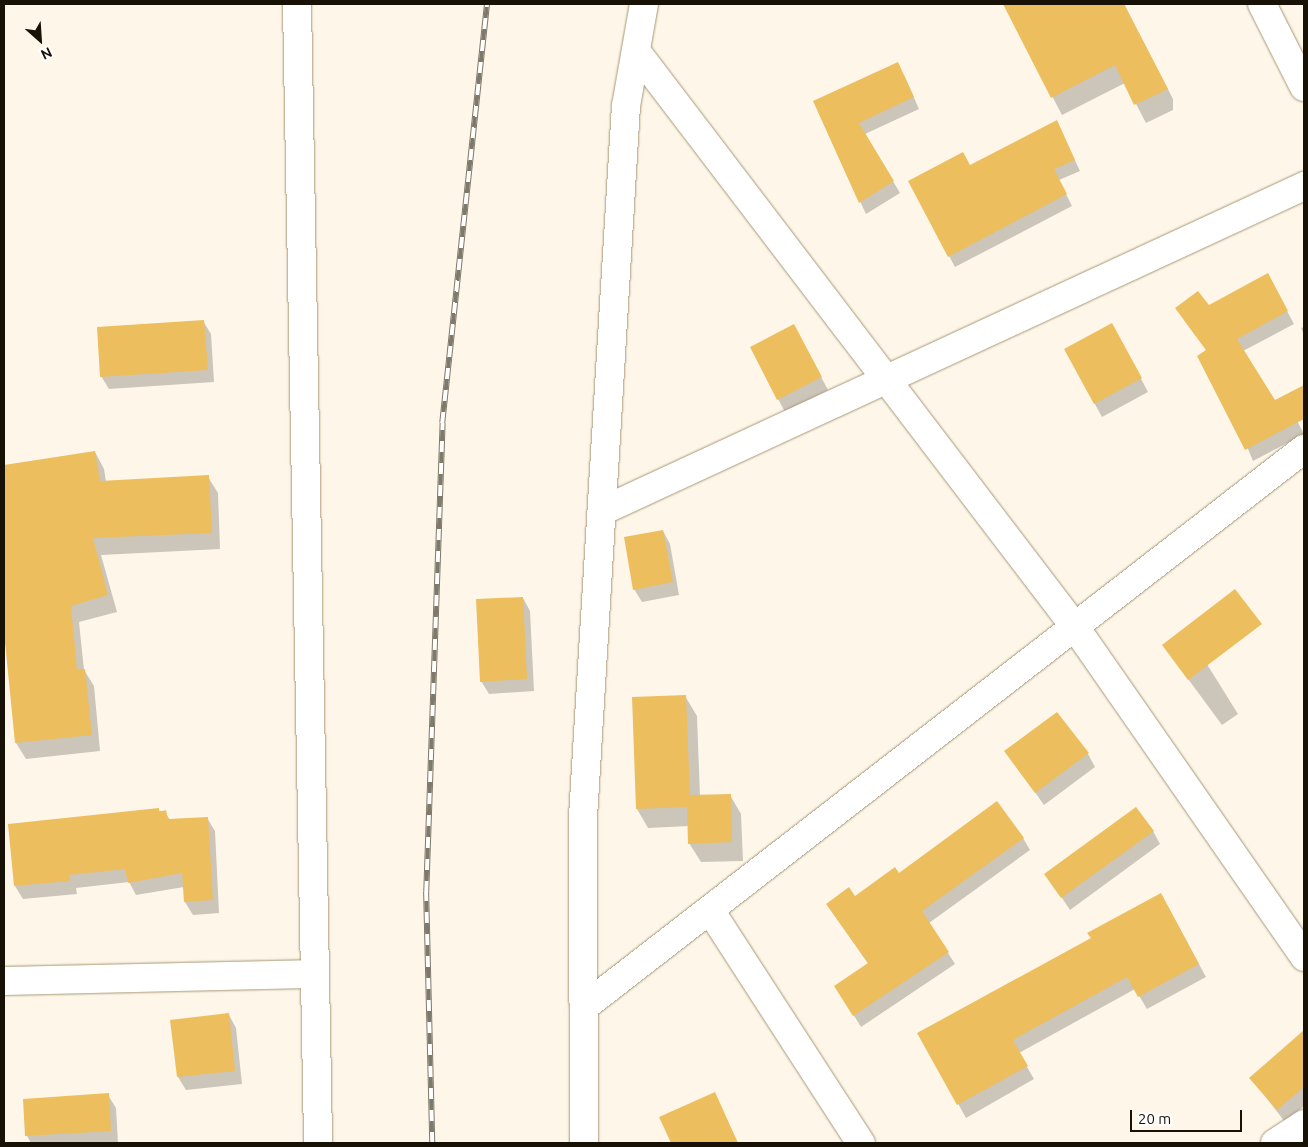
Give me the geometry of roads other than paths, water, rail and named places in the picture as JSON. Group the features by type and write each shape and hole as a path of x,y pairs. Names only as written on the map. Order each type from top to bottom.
{"street":[{"path":"297,4 318,1143"},
{"path":"584,1143 583,817 626,106 644,4"},
{"path":"1262,4 1304,87"},
{"path":"636,51 1075,626 1304,957"},
{"path":"602,511 1304,186"},
{"path":"584,1007 1304,449"},
{"path":"710,910 861,1143"},
{"path":"4,981 315,974"},
{"path":"1275,1143 1304,1124"}],"railway":[{"path":"432,1143 426,892 442,423 487,4"}]}
